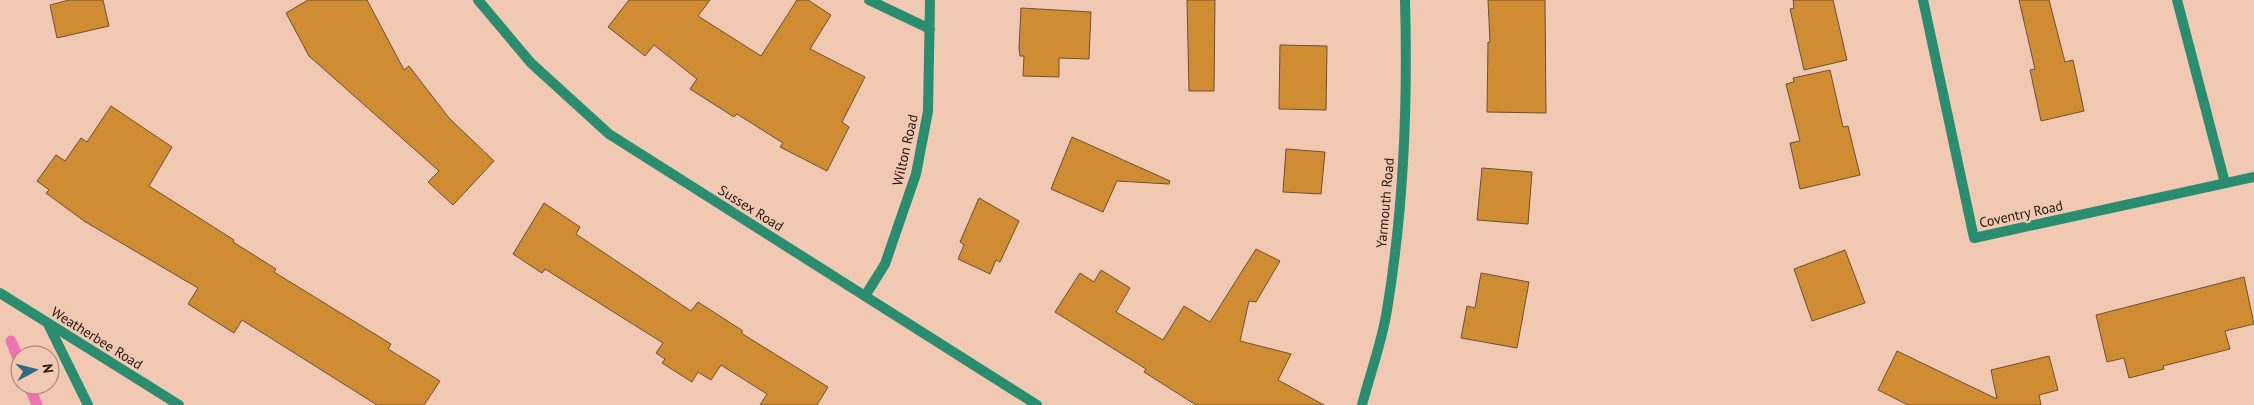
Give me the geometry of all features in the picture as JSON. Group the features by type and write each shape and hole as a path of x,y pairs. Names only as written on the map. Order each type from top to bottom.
{"street":[{"name":"Sussex Road","path":"478,0 531,63 609,134 1037,405"},
{"path":"869,0 930,29"},
{"name":"Wilton Road","path":"865,296 885,264 916,174 928,111 930,0"},
{"name":"Yarmouth Road","path":"1362,405 1387,311 1401,201 1408,74 1405,0"},
{"name":"Coventry Road","path":"1923,0 1974,238 2254,177"},
{"path":"2176,0 2225,183"},
{"name":"Weatherbee Road","path":"0,293 179,405"},
{"path":"48,323 88,405"}],"building":[{"path":"69,0 103,0 109,26 57,38 50,5"},
{"path":"308,0 367,0 404,70 409,66 449,118 494,161 453,205 428,182 439,171 309,56 286,13"},
{"path":"629,0 710,0 698,16 761,56 797,0 808,0 831,15 810,49 865,77 842,122 849,127 827,171 780,147 783,143 737,114 734,117 690,89 697,79 654,45 645,56 608,27"},
{"path":"1187,0 1215,0 1214,91 1189,91"},
{"path":"1488,0 1545,0 1546,113 1487,112 1488,42 1490,42"},
{"path":"1793,0 1833,0 1847,60 1804,70 1790,9 1794,8"},
{"path":"2019,0 2049,0 2065,62 2073,60 2084,111 2041,121 2030,70 2035,69"},
{"path":"1021,8 1091,12 1089,59 1059,58 1059,77 1023,76 1024,56 1020,56 1019,48"},
{"path":"1280,45 1327,46 1326,110 1279,109"},
{"path":"1830,70 1843,127 1848,126 1860,175 1800,189 1790,143 1800,141 1786,84 1794,82 1793,78"},
{"path":"111,106 172,147 149,186 234,240 233,242 276,269 274,272 391,344 388,349 440,381 424,405 377,405 242,320 234,333 188,304 198,288 84,221 46,193 49,190 37,181 56,155 65,161 81,138 87,142"},
{"path":"1072,137 1170,181 1169,184 1117,181 1103,212 1051,189"},
{"path":"1286,149 1325,152 1321,194 1283,192"},
{"path":"1482,168 1532,172 1528,224 1477,220"},
{"path":"979,198 1019,221 1000,262 996,260 990,274 958,259 964,245 960,242"},
{"path":"544,203 580,227 576,234 691,311 698,302 743,331 741,333 828,387 817,405 760,405 767,394 721,365 711,380 698,372 692,382 662,363 665,359 656,353 663,343 545,269 542,273 513,254"},
{"path":"1256,249 1280,261 1256,302 1249,301 1240,341 1291,354 1278,380 1324,405 1196,405 1144,372 1146,369 1055,312 1080,273 1094,282 1101,270 1130,288 1116,312 1163,340 1184,306 1210,322"},
{"path":"1845,250 1865,303 1812,321 1794,269"},
{"path":"1481,273 1529,282 1517,348 1461,338 1467,306 1475,308"},
{"path":"2244,277 2254,324 2225,331 2230,349 2163,366 2164,369 2129,378 2124,358 2107,362 2096,315"},
{"path":"1897,351 1997,399 1991,370 2049,356 2058,390 2039,395 2041,405 1908,405 1878,390"}],"waterway":[{"path":"11,341 13,345"},
{"path":"33,395 37,405"}]}
